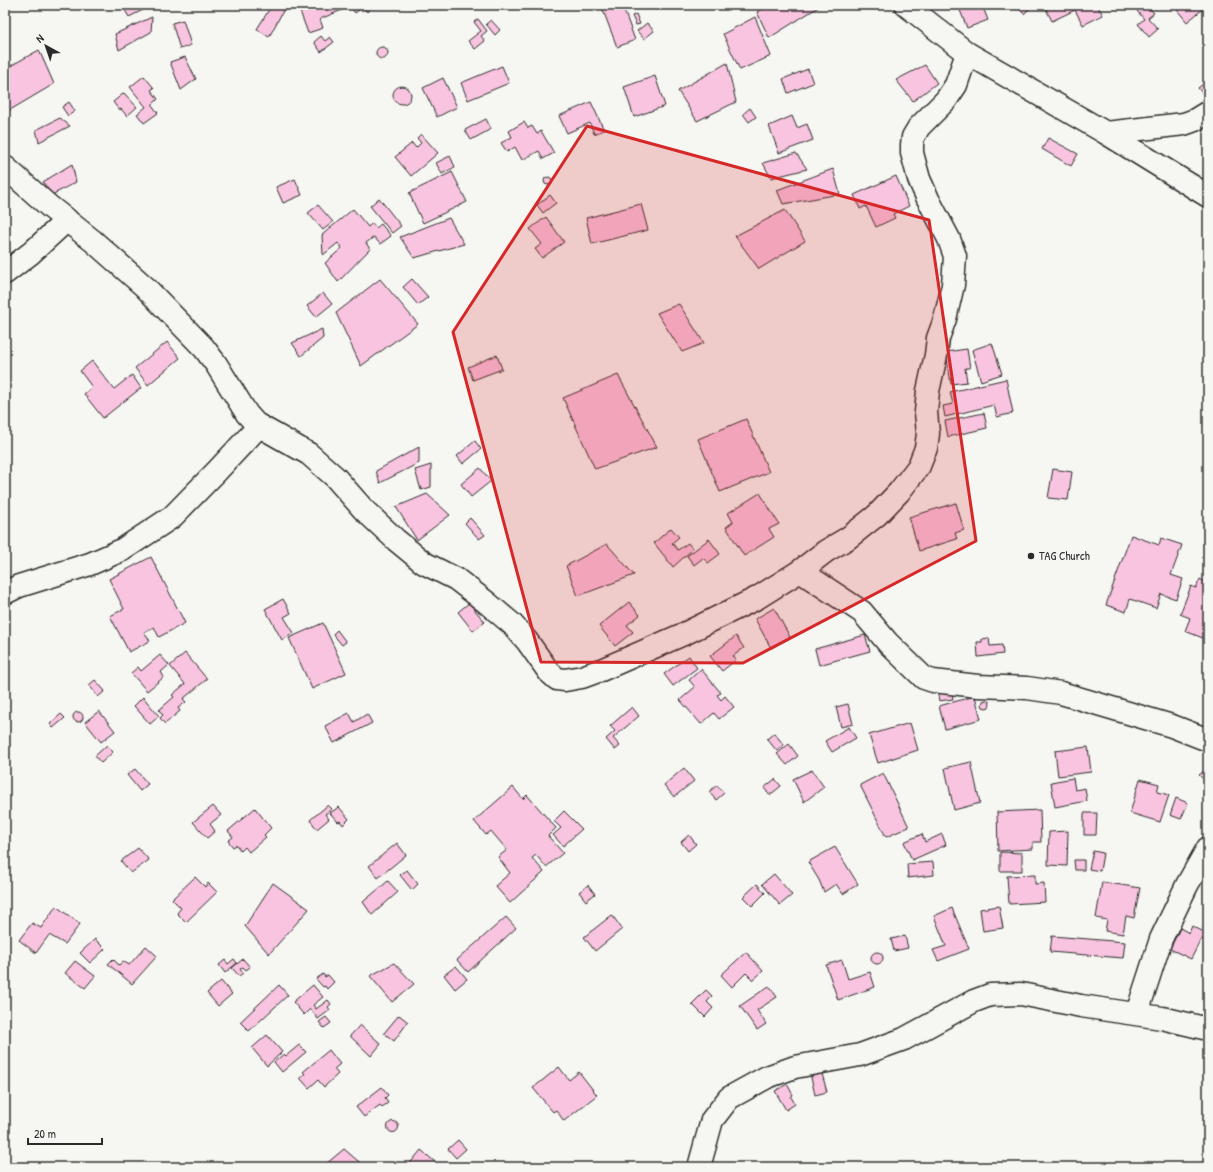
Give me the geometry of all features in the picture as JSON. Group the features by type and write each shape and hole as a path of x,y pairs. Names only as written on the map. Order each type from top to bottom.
{"street":[{"path":"906,5 967,53 1106,133 1208,196"},
{"path":"5,167 145,287 204,348 216,364 247,414 260,426 309,454 335,477 364,510 396,540 424,563 456,579 486,602 512,624 527,641 549,672 557,679 569,680 582,677 686,633 757,598 800,572 826,551 848,538 877,515 899,492 919,466 926,448 928,434 926,412 928,391 938,338 945,319 954,285 955,256 949,239 919,179 912,153 912,137 919,126 946,100 956,85 967,53"},
{"path":"1106,133 1184,124 1195,120 1208,112"},
{"path":"5,273 31,253 67,220"},
{"path":"5,593 19,586 90,564 122,550 172,517 260,426"},
{"path":"800,572 862,612 888,643 924,678 933,681 978,686 1027,688 1061,693 1172,726 1208,740"},
{"path":"1137,1014 1161,938 1187,885 1208,848"},
{"path":"698,1167 712,1120 729,1098 767,1077 795,1067 860,1055 904,1039 974,1001 990,995 1021,994 1081,1006 1137,1014 1208,1029"}],"highlighted area":[{"path":"587,126 929,220 976,541 743,663 541,662 453,332"}],"building":[{"path":"122,5 153,5 129,17"},
{"path":"272,5 279,5 283,11 269,37 257,29"},
{"path":"346,5 347,8 320,19 323,28 308,33 298,6"},
{"path":"349,5 371,5 372,7 367,12 363,7 355,13"},
{"path":"601,5 622,5 635,40 617,47"},
{"path":"626,5 637,5 638,8 628,11"},
{"path":"770,5 820,6 769,38 757,12"},
{"path":"958,5 982,5 988,20 967,28"},
{"path":"1015,5 1033,5 1024,14"},
{"path":"1053,5 1097,5 1103,15 1083,25 1075,10 1052,21 1046,9"},
{"path":"1143,5 1146,5 1154,13 1148,18 1158,29 1149,37 1138,24 1144,19 1137,11"},
{"path":"1173,5 1208,5 1187,22"},
{"path":"636,14 640,24 636,25 632,16"},
{"path":"152,17 151,32 119,50 115,34"},
{"path":"755,17 771,56 740,70 723,34"},
{"path":"478,19 487,31 481,36 485,41 475,49 468,41 481,31 474,22"},
{"path":"183,20 191,45 180,49 172,23"},
{"path":"491,20 500,30 495,35 486,24"},
{"path":"647,23 654,31 644,39 637,31"},
{"path":"321,36 325,41 330,37 334,42 321,52 314,42"},
{"path":"380,47 384,47 388,53 384,59 380,59 376,55 376,51"},
{"path":"39,50 54,84 5,113 5,69"},
{"path":"185,57 196,79 181,90 170,62"},
{"path":"727,63 736,102 697,121 678,91"},
{"path":"925,65 937,83 913,101 896,80"},
{"path":"502,66 509,83 468,100 461,83"},
{"path":"808,69 813,83 788,93 783,79"},
{"path":"144,76 154,88 151,90 158,99 152,105 158,113 144,123 137,114 146,107 130,87"},
{"path":"655,76 665,106 634,117 624,87"},
{"path":"443,78 457,107 437,117 423,88"},
{"path":"1208,80 1208,100 1198,88"},
{"path":"398,86 406,86 411,91 409,102 406,104 398,104 393,99 393,91"},
{"path":"124,93 137,107 127,116 121,109 119,110 113,102"},
{"path":"69,102 75,111 68,116 62,107"},
{"path":"591,102 604,130 594,134 590,123 567,133 559,116"},
{"path":"750,108 756,117 749,122 743,114"},
{"path":"792,116 797,128 807,124 813,140 779,153 769,126"},
{"path":"60,118 70,126 39,142 36,130"},
{"path":"486,119 491,129 471,140 465,130"},
{"path":"524,122 528,128 532,126 537,134 541,131 554,153 543,159 539,151 522,160 515,147 507,152 501,143 512,137 509,131"},
{"path":"421,134 438,153 411,176 395,157 412,143 416,148 421,143 417,138"},
{"path":"1048,138 1078,154 1071,166 1042,149"},
{"path":"796,153 807,169 771,178 763,163"},
{"path":"450,156 455,167 442,174 436,163"},
{"path":"72,164 76,182 52,195 43,182"},
{"path":"833,169 840,194 783,204 777,190"},
{"path":"452,172 467,202 423,223 409,193"},
{"path":"896,176 909,206 893,214 895,218 876,227 866,206 860,209 854,195"},
{"path":"546,177 550,177 552,181 550,185 546,185 544,183 544,179"},
{"path":"295,179 302,195 283,203 276,187"},
{"path":"550,195 556,203 543,213 537,205"},
{"path":"379,198 401,226 392,233 370,206"},
{"path":"641,204 648,230 592,244 586,218"},
{"path":"318,205 333,222 323,230 308,213"},
{"path":"353,209 368,227 372,223 376,228 381,224 391,236 380,244 374,237 366,243 370,249 338,282 325,263 342,248 338,243 323,255 322,235"},
{"path":"785,210 805,241 759,269 735,236"},
{"path":"546,217 564,242 542,258 535,249 542,244 530,229"},
{"path":"449,218 464,244 414,258 400,237"},
{"path":"380,279 418,324 361,366 336,313"},
{"path":"412,279 428,297 418,305 403,287"},
{"path":"323,293 332,304 316,317 307,306"},
{"path":"679,304 704,343 682,352 657,313"},
{"path":"322,329 323,338 301,356 292,343"},
{"path":"167,342 180,358 148,385 135,368"},
{"path":"992,343 1002,374 981,381 972,350"},
{"path":"967,349 970,368 965,368 967,382 951,384 946,352"},
{"path":"497,355 502,369 473,380 468,367"},
{"path":"92,361 114,389 132,375 141,388 103,418 84,394 92,387 80,371"},
{"path":"618,375 657,447 595,469 563,398"},
{"path":"1006,379 1013,413 997,417 994,405 945,417 943,406 953,404 950,392"},
{"path":"984,413 987,428 948,437 945,421"},
{"path":"746,419 769,472 720,492 698,439"},
{"path":"475,441 481,449 463,464 457,456"},
{"path":"419,447 419,463 380,483 376,471"},
{"path":"431,465 431,487 421,490 415,470"},
{"path":"480,468 491,481 471,497 461,484"},
{"path":"1053,469 1072,472 1068,500 1048,498"},
{"path":"760,493 779,524 769,529 774,537 744,556 726,527 733,522 728,513"},
{"path":"427,494 450,515 417,540 396,507"},
{"path":"956,503 964,530 955,533 957,539 919,551 909,517"},
{"path":"470,518 485,535 479,539 465,523"},
{"path":"671,528 679,537 672,543 678,550 688,543 693,549 673,567 654,543"},
{"path":"1131,535 1159,545 1161,538 1182,545 1171,575 1183,579 1176,599 1161,594 1156,608 1130,599 1126,612 1106,605"},
{"path":"709,539 720,554 708,563 703,558 694,565 687,556"},
{"path":"607,544 634,575 578,596 566,566"},
{"path":"151,557 185,623 159,637 154,627 144,632 150,641 129,652 110,616 124,609 109,579"},
{"path":"1208,574 1208,640 1185,631 1190,618 1180,614 1191,586 1196,588 1200,579 1205,582"},
{"path":"283,599 291,613 284,617 294,633 282,640 265,609"},
{"path":"629,602 640,615 627,625 633,632 615,646 599,626"},
{"path":"469,603 485,622 473,631 458,612"},
{"path":"774,608 790,637 771,648 755,619"},
{"path":"323,623 346,673 312,689 289,638"},
{"path":"337,630 346,642 342,645 333,634"},
{"path":"865,635 870,651 819,665 815,649"},
{"path":"736,636 744,648 733,656 736,660 722,671 710,656"},
{"path":"989,638 990,646 1002,645 1003,654 978,657 977,642 982,642 982,639"},
{"path":"185,653 207,679 183,699 186,702 178,708 180,711 165,724 160,718 163,715 159,710 174,697 172,695 185,684 170,666"},
{"path":"160,655 169,665 161,672 164,677 147,691 131,673 138,667 141,671"},
{"path":"689,656 697,668 673,686 664,674"},
{"path":"701,669 721,693 717,695 721,700 725,696 734,707 719,719 714,713 701,724 680,700 695,687 689,680"},
{"path":"95,680 105,691 98,697 89,685"},
{"path":"951,687 953,699 939,701 937,690"},
{"path":"975,696 981,719 945,729 939,706"},
{"path":"143,697 159,716 150,724 134,706"},
{"path":"984,700 988,700 990,704 988,708 984,708 982,706 982,702"},
{"path":"848,704 853,724 841,727 836,707"},
{"path":"632,707 639,716 613,738 620,746 615,750 606,739 615,731 610,726"},
{"path":"99,711 115,731 101,742 85,722"},
{"path":"76,712 80,712 82,713 82,721 76,722 73,719 73,715"},
{"path":"349,713 354,722 367,714 372,723 334,743 325,726"},
{"path":"61,714 65,718 53,728 50,724"},
{"path":"910,723 918,750 878,763 869,735"},
{"path":"849,727 856,738 832,752 825,741"},
{"path":"774,733 784,745 777,751 767,739"},
{"path":"789,744 798,756 787,765 777,754"},
{"path":"107,745 113,752 101,763 95,756"},
{"path":"1088,747 1091,772 1058,776 1055,751"},
{"path":"971,762 980,803 954,810 945,768"},
{"path":"684,768 694,781 674,797 664,785"},
{"path":"1208,768 1208,779 1205,781 1199,775"},
{"path":"135,769 148,784 140,791 127,775"},
{"path":"812,770 824,787 804,802 793,779"},
{"path":"883,773 909,827 886,837 860,785"},
{"path":"1073,778 1075,790 1085,788 1087,801 1055,807 1051,782"},
{"path":"775,779 781,786 770,795 764,788"},
{"path":"1140,779 1159,784 1157,792 1169,795 1160,822 1130,813"},
{"path":"717,785 724,793 716,800 709,792"},
{"path":"513,787 523,799 527,795 556,828 548,836 563,853 546,867 536,855 532,858 544,872 510,903 495,886 510,873 498,857 507,850 491,831 486,835 474,821"},
{"path":"1176,798 1188,803 1181,819 1170,815"},
{"path":"328,805 332,809 325,814 329,819 317,829 310,820"},
{"path":"213,806 221,815 210,824 215,831 207,838 193,822"},
{"path":"339,807 349,819 343,825 330,813"},
{"path":"255,808 271,828 264,835 266,837 249,852 245,847 241,851 236,845 233,847 228,841 233,837 228,831"},
{"path":"1040,810 1041,842 1033,842 1033,849 998,851 997,812"},
{"path":"564,811 582,829 563,846 553,835 561,828 554,821"},
{"path":"1084,813 1097,813 1096,835 1084,835"},
{"path":"1068,831 1067,866 1048,865 1049,832"},
{"path":"922,834 925,842 942,834 946,845 912,860 904,842"},
{"path":"689,835 696,844 688,851 681,842"},
{"path":"397,843 406,855 378,878 369,866"},
{"path":"835,847 858,884 843,894 836,884 824,892 819,880 808,862"},
{"path":"138,848 149,860 131,873 121,861"},
{"path":"1093,851 1103,853 1100,871 1089,869"},
{"path":"1000,852 1022,853 1022,871 1000,871"},
{"path":"1074,860 1084,860 1084,870 1075,870"},
{"path":"933,862 934,875 908,878 907,864"},
{"path":"407,870 418,884 412,890 400,875"},
{"path":"774,874 792,895 780,905 762,884"},
{"path":"1035,875 1035,884 1044,883 1045,902 1009,904 1007,876"},
{"path":"195,877 205,887 208,883 217,892 186,922 177,913 181,908 172,899"},
{"path":"388,881 398,892 372,915 363,902"},
{"path":"1102,882 1140,888 1134,918 1126,916 1123,934 1105,931 1107,920 1096,918"},
{"path":"273,883 309,909 269,954 245,926"},
{"path":"757,884 765,893 752,906 743,897"},
{"path":"588,885 595,894 586,901 579,892"},
{"path":"56,906 80,924 65,944 49,935 36,953 19,940 32,923 41,928"},
{"path":"999,906 1003,928 983,931 980,909"},
{"path":"952,908 969,949 938,961 933,950 946,946 934,916"},
{"path":"612,915 622,929 595,951 584,937"},
{"path":"506,917 516,928 468,972 457,960"},
{"path":"1192,926 1208,934 1208,939 1207,941 1201,939 1191,959 1170,949 1180,928 1189,933"},
{"path":"905,936 908,948 894,951 891,939"},
{"path":"1052,936 1125,942 1123,958 1050,952"},
{"path":"95,939 105,949 90,963 80,953"},
{"path":"146,946 157,956 132,984 108,964 113,959 119,965 123,961 129,965"},
{"path":"746,952 763,971 753,980 746,973 732,987 721,975"},
{"path":"877,952 881,954 883,958 881,962 877,964 873,962 871,958 873,954"},
{"path":"234,959 237,963 225,973 219,965 225,960 228,964"},
{"path":"243,959 250,967 246,970 243,967 240,969 243,973 239,976 232,968"},
{"path":"842,960 848,979 870,972 875,987 838,1000 826,965"},
{"path":"75,961 95,976 85,988 65,973"},
{"path":"394,963 414,984 392,1002 370,976"},
{"path":"456,966 467,979 455,989 444,975"},
{"path":"323,974 325,977 328,975 334,982 327,989 325,986 323,987 316,979"},
{"path":"221,981 232,994 218,1006 207,993"},
{"path":"279,985 288,995 249,1031 240,1022"},
{"path":"313,985 323,997 313,1005 316,1009 328,1000 331,1004 328,1007 330,1010 318,1019 310,1009 304,1015 293,1002"},
{"path":"769,986 777,997 757,1010 766,1024 757,1030 740,1006"},
{"path":"706,990 712,996 707,1002 713,1008 705,1017 692,1004"},
{"path":"399,1015 408,1022 394,1041 384,1033"},
{"path":"326,1017 331,1023 324,1028 319,1022"},
{"path":"360,1025 381,1044 371,1056 350,1036"},
{"path":"267,1035 282,1052 267,1066 252,1048"},
{"path":"299,1045 306,1052 282,1072 274,1062 284,1054 286,1056"},
{"path":"329,1050 340,1064 334,1069 338,1074 324,1087 318,1080 309,1088 300,1078 305,1074 303,1072"},
{"path":"559,1067 569,1080 579,1072 597,1095 564,1121 556,1110 553,1112 533,1088"},
{"path":"821,1070 827,1092 815,1095 810,1073"},
{"path":"787,1084 793,1095 791,1097 795,1104 786,1110 775,1091"},
{"path":"382,1087 388,1095 385,1098 388,1103 382,1107 380,1105 364,1117 356,1107"},
{"path":"391,1122 395,1122 397,1123 397,1131 391,1132 388,1129 388,1125"},
{"path":"458,1140 466,1149 456,1158 448,1149"},
{"path":"344,1149 365,1167 329,1167 326,1164"},
{"path":"421,1150 441,1167 407,1167"}],"place":[{"name":"TAG Church","path":"1031,556"}]}
